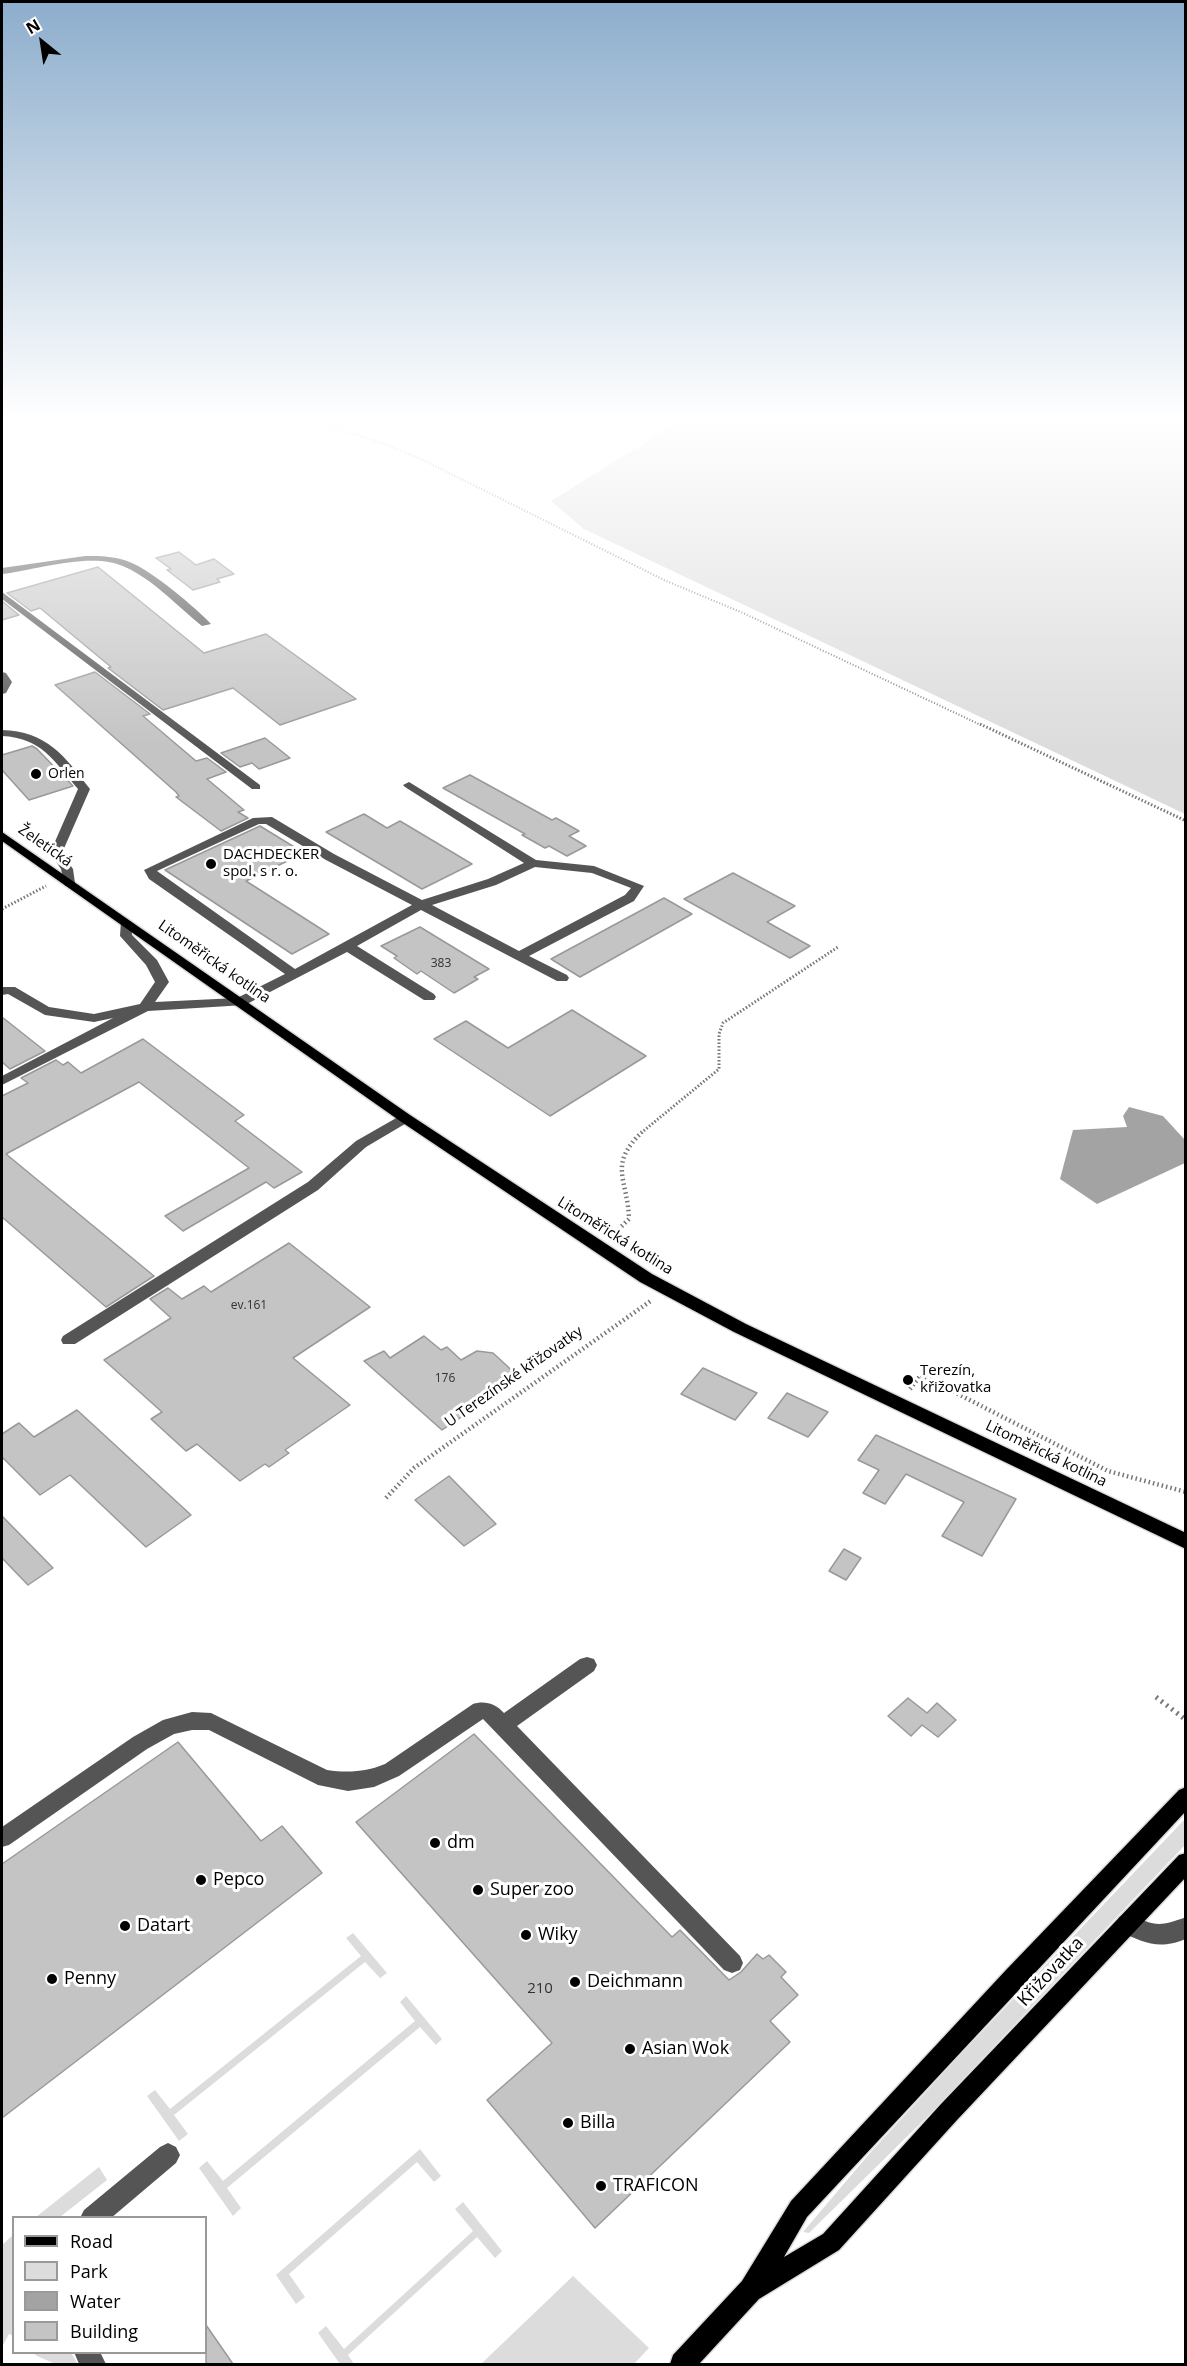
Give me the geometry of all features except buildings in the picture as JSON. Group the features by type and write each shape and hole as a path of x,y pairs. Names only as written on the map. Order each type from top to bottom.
{"main road":[{"name":"Želetická","path":"2,836 66,881"},
{"name":"Litoměřická kotlina","path":"66,881 405,1118 598,1249 667,1290 1068,1483 1185,1542"},
{"path":"682,2364 751,2290 799,2209 1185,1796"},
{"name":"Křižovatka","path":"751,2290 831,2242 949,2112 1185,1862"}],"lane":[{"path":"2,572 64,561 100,559 127,564 206,624"},
{"path":"2,595 256,788"},
{"path":"2,675 7,682 2,691"},
{"path":"2,733 16,732 42,741 84,789 56,853 67,869 66,881"},
{"path":"408,785 533,863 594,870 638,886 630,898 521,955"},
{"path":"294,974 153,876 150,870 265,819 330,857 562,978"},
{"path":"2,991 10,990 45,1011 94,1018 145,1007 240,1002 420,905 492,882 533,863"},
{"path":"2,1081 145,1007 162,982 152,963 126,936 126,924"},
{"path":"347,946 429,997"},
{"path":"69,1340 313,1186 361,1144 405,1118"},
{"path":"504,1724 587,1665"},
{"path":"2,1838 140,1743 170,1726 192,1721 211,1722 325,1779 348,1782 374,1778 393,1770 480,1710 491,1712 504,1724 732,1963"},
{"path":"1127,1924 1151,1934 1171,1937 1185,1927"},
{"path":"93,2216 168,2155"}],"path":[{"path":"552,524 664,580 753,618 1185,821"},
{"path":"2,909 66,881"},
{"path":"598,1249 628,1219 629,1203 622,1188 622,1157 634,1137 706,1082 719,1069 719,1034 723,1023 838,947"},
{"name":"U Terezínské křižovatky","path":"386,1498 414,1468 667,1290"},
{"path":"898,1403 921,1375 1108,1471 1185,1492"},
{"path":"1156,1697 1185,1720"}],"green space":[{"path":"579,524 1185,524 1185,814 584,529"},
{"path":"1185,1819 1185,1845 926,2118 809,2233 803,2232 870,2153 961,2054"},
{"path":"353,1933 387,1973 380,1978 365,1962 174,2115 188,2134 179,2141 147,2096 155,2090 170,2109 361,1956 346,1938"},
{"path":"406,1996 442,2039 436,2045 420,2027 227,2188 241,2208 233,2216 199,2168 207,2161 223,2181 415,2021 400,2002"},
{"path":"420,2149 441,2176 434,2182 417,2162 289,2274 305,2297 296,2304 276,2275"},
{"path":"99,2167 107,2180 61,2216 37,2216"},
{"path":"463,2202 502,2251 495,2258 477,2237 348,2355 354,2364 340,2364 318,2333 326,2326 344,2349 473,2231 455,2209"},
{"path":"12,2236 12,2336 9,2334 2,2347 2,2245"},
{"path":"573,2276 649,2348 634,2364 481,2364"},
{"path":"72,2354 78,2364 55,2364 35,2355"}],"water":[{"path":"1129,1107 1163,1116 1185,1140 1185,1163 1097,1204 1060,1179 1073,1130 1127,1127 1123,1116"}],"place":[{"name":"Orlen","path":"36,774"},
{"name":"DACHDECKER spol. s r. o.","path":"211,864"},
{"name":"Terezín, křižovatka","path":"908,1380"},
{"name":"dm","path":"435,1843"},
{"name":"Pepco","path":"201,1880"},
{"name":"Super zoo","path":"478,1890"},
{"name":"Datart","path":"125,1926"},
{"name":"Wiky","path":"526,1935"},
{"name":"Penny","path":"52,1979"},
{"name":"Deichmann","path":"575,1982"},
{"name":"Asian Wok","path":"630,2049"},
{"name":"Billa","path":"568,2123"},
{"name":"TRAFICON","path":"601,2186"}]}
